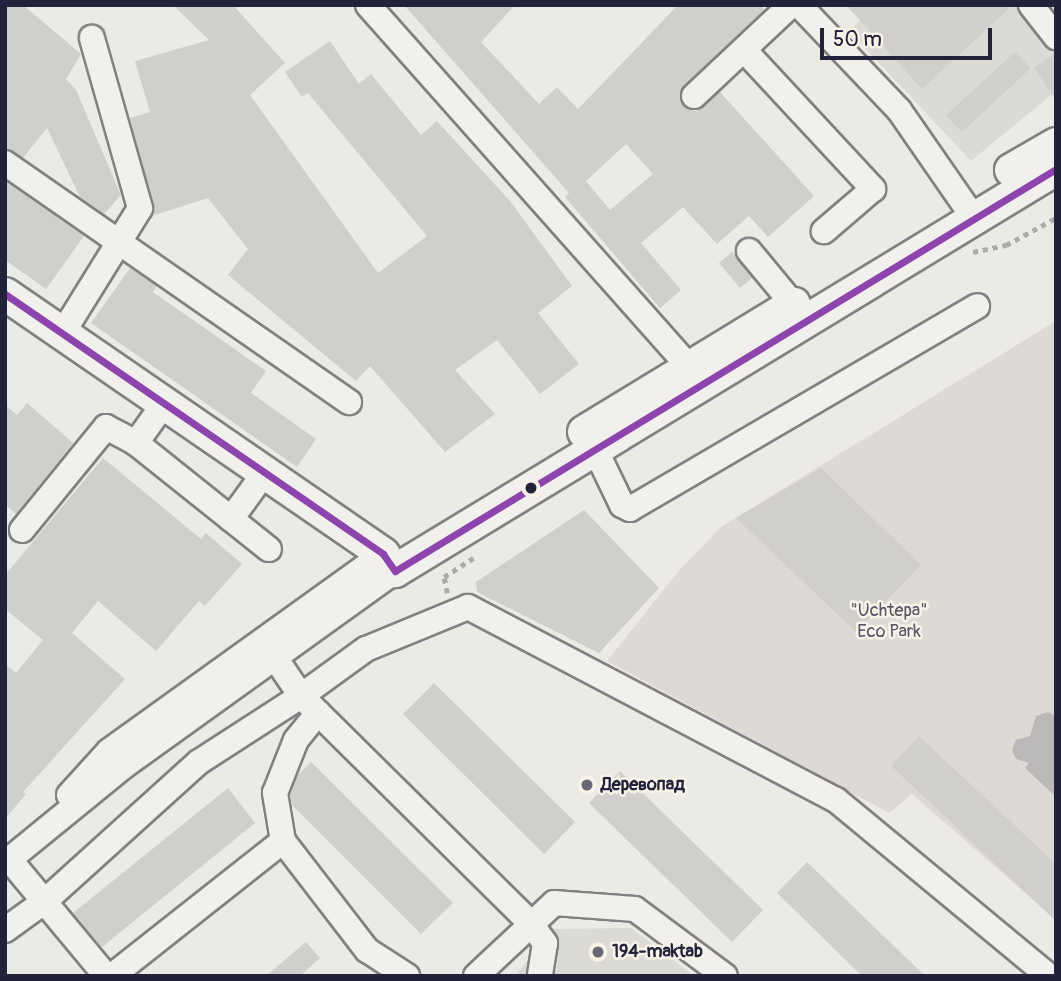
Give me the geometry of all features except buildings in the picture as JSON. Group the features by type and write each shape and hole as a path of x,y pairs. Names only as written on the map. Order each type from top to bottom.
{"main road":[{"path":"389,563 967,209 1056,144"},
{"path":"389,563 596,451 793,304 967,209 1056,169"},
{"path":"5,294 389,563"}],"street":[{"path":"368,5 695,378"},
{"path":"694,96 791,5"},
{"path":"799,5 899,110 967,209"},
{"path":"1031,5 1056,37"},
{"path":"61,334 140,208 92,38"},
{"path":"744,50 873,189 824,231"},
{"path":"5,163 349,402"},
{"path":"749,251 793,304"},
{"path":"596,451 622,505 630,509 977,306"},
{"path":"136,443 163,405"},
{"path":"22,530 106,427 136,443 269,549"},
{"path":"231,519 263,475"},
{"path":"7,861 124,766 274,656 389,563"},
{"path":"7,861 109,751 389,563"},
{"path":"5,930 45,901 200,762 309,705 366,649 468,607 836,800 1049,976"},
{"path":"274,656 309,705 531,924 545,943 540,976"},
{"path":"309,705 275,793 283,841 368,950 407,976"},
{"path":"112,976 283,841"},
{"path":"7,861 45,901 106,976"},
{"path":"476,976 554,903 635,909 725,976"}],"path":[{"path":"1049,222 1056,228"}],"shaded area":[{"path":"876,5 1026,5 1056,41 1056,91 971,161 849,31"},
{"path":"1048,712 1056,716 1056,797 1025,768 1029,763 1016,759 1012,750 1016,740 1030,736 1036,716"},
{"name":"194-maktab","path":"631,928 694,976 515,976 553,929"}],"green space":[{"name":"\"Uchtepa\" Eco Park","path":"1056,321 1056,920 912,794 889,813 607,661 677,573 721,527"}],"transit line":[{"path":"5,294 383,554 395,571 1056,169"}],"place":[{"name":"Деревопад","path":"587,785"},
{"name":"194-maktab","path":"598,952"}]}
